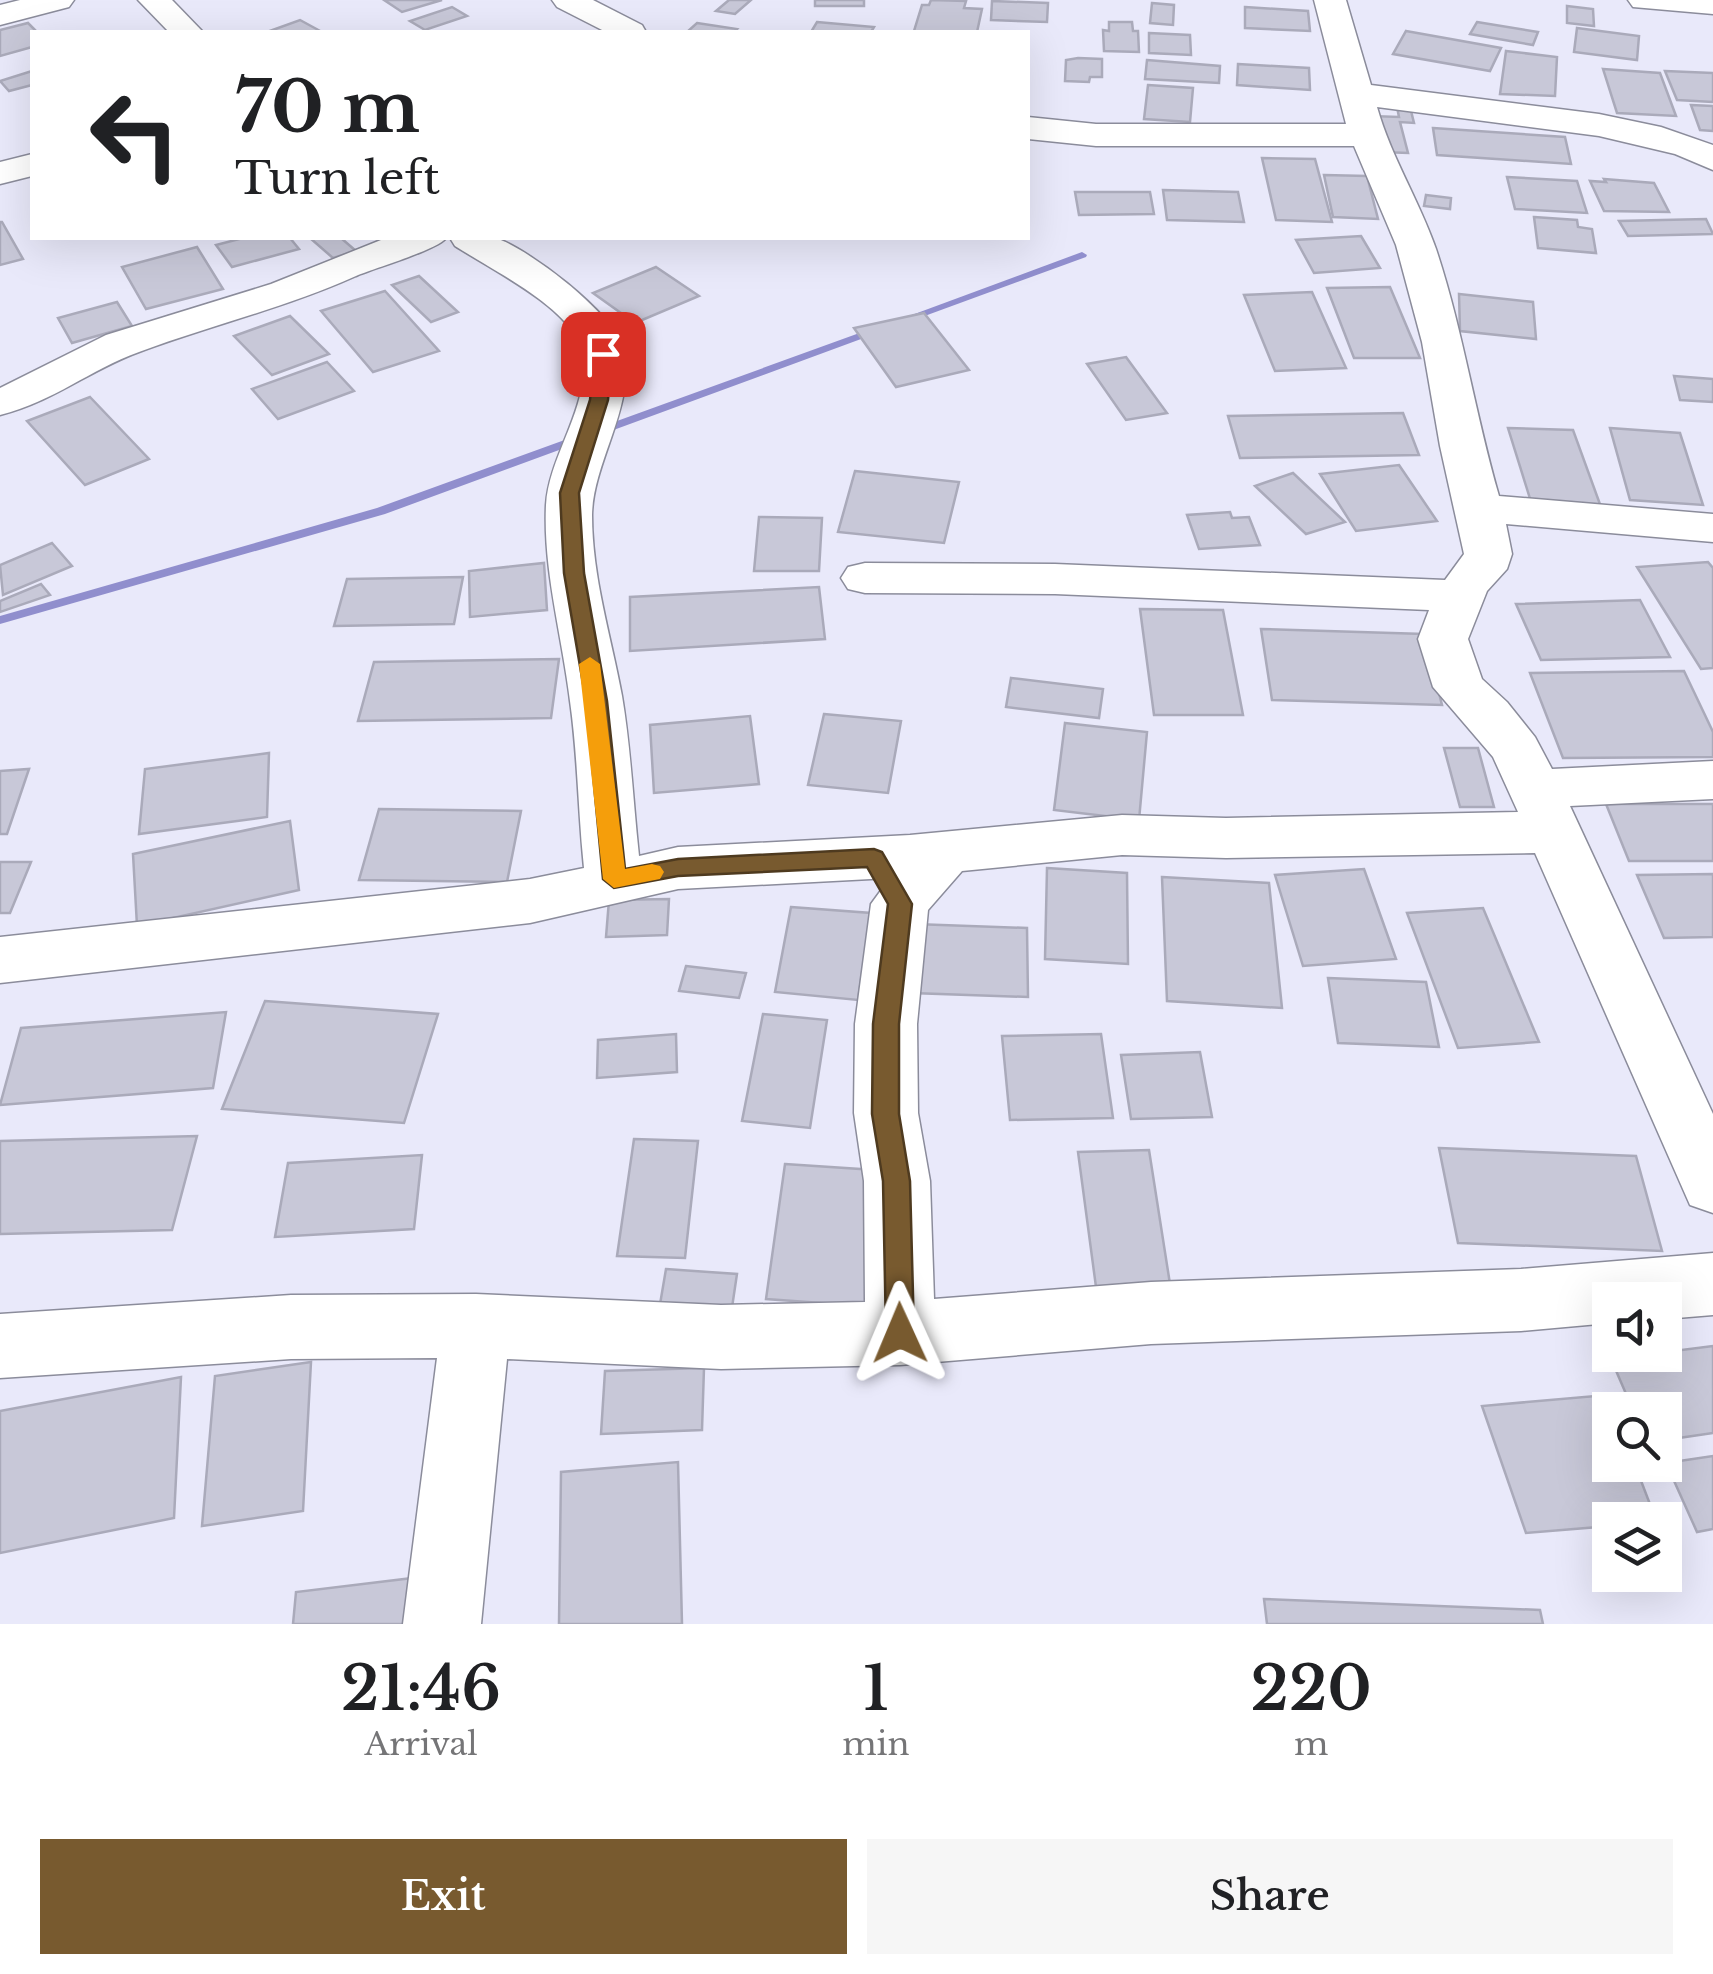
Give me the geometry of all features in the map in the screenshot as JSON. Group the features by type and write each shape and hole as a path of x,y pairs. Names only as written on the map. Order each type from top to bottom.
{"street":[{"path":"0,14 58,0"},
{"path":"154,0 186,30"},
{"path":"568,0 626,30"},
{"path":"1330,0 1362,115 1415,246 1443,342 1462,446 1480,508 1488,554 1483,569 1472,575 1460,596 1443,639 1459,687 1516,750 1713,1185"},
{"path":"1644,0 1713,4"},
{"path":"1030,128 1096,135 1362,115 1594,125 1683,144 1711,155"},
{"path":"0,173 30,165"},
{"path":"0,402 54,380 121,344 286,293 380,251 421,240"},
{"path":"472,240 579,313 598,338 603,354 599,400 570,493 574,573 596,701 614,879"},
{"path":"0,364 54,380"},
{"path":"1480,508 1713,528"},
{"path":"865,578 1056,579 1460,596"},
{"path":"0,960 512,904 678,868 887,881 946,852 1122,836 1226,838 1544,811 1713,780"},
{"path":"887,881 886,1114 897,1181 900,1333"},
{"path":"0,1346 290,1326 476,1326 721,1337 900,1333 1151,1312 1521,1300 1713,1284"},
{"path":"442,1624 476,1326"}],"building":[{"path":"384,0 442,0 402,12"},
{"path":"729,0 751,0 735,14 716,11"},
{"path":"815,0 864,0 864,6 815,6"},
{"path":"931,0 966,1 964,8 982,9 977,30 914,30 922,5 929,5"},
{"path":"992,1 1048,3 1047,22 991,20"},
{"path":"1152,3 1174,5 1173,25 1150,23"},
{"path":"1567,6 1593,9 1594,26 1567,23"},
{"path":"452,7 467,16 425,30 410,21"},
{"path":"1245,7 1308,11 1310,31 1245,28"},
{"path":"300,20 318,30 272,30"},
{"path":"817,22 874,27 872,30 812,30"},
{"path":"1109,22 1132,22 1133,31 1138,31 1139,52 1104,51 1103,30 1109,31"},
{"path":"1477,22 1538,32 1533,45 1470,34"},
{"path":"28,23 35,30 30,30 30,48 0,56 0,30"},
{"path":"697,23 737,29 736,30 689,30"},
{"path":"1577,28 1639,36 1637,60 1574,52"},
{"path":"1406,31 1501,48 1490,71 1393,54"},
{"path":"1149,33 1190,35 1191,55 1149,53"},
{"path":"1506,51 1557,57 1555,96 1500,94"},
{"path":"1102,59 1102,77 1090,77 1089,82 1065,81 1066,60"},
{"path":"1147,60 1220,66 1219,83 1145,79"},
{"path":"1238,64 1309,68 1310,90 1237,85"},
{"path":"1603,69 1660,73 1676,116 1617,113"},
{"path":"1665,71 1713,73 1713,102 1677,100"},
{"path":"30,72 30,86 9,91 0,81"},
{"path":"1148,85 1193,88 1190,122 1144,119"},
{"path":"1691,105 1713,106 1713,131 1700,130"},
{"path":"1397,107 1410,107 1414,123 1400,122 1408,153 1381,152 1372,116 1399,117"},
{"path":"1433,128 1565,137 1571,164 1437,155"},
{"path":"1262,158 1315,159 1332,222 1276,220"},
{"path":"1324,175 1367,176 1378,219 1333,217"},
{"path":"1507,177 1577,181 1587,213 1515,209"},
{"path":"1604,179 1654,183 1669,212 1604,211 1590,181 1606,182"},
{"path":"1163,190 1238,192 1244,222 1167,220"},
{"path":"1075,192 1150,192 1154,214 1079,215"},
{"path":"1426,195 1451,198 1450,209 1424,206"},
{"path":"1534,217 1577,220 1578,227 1592,229 1596,253 1538,248"},
{"path":"1706,219 1713,234 1628,236 1619,221"},
{"path":"2,222 23,259 0,265"},
{"path":"1361,236 1380,268 1314,273 1296,240"},
{"path":"235,240 292,240 299,249 232,267 216,245"},
{"path":"312,240 343,240 356,251 333,258"},
{"path":"197,247 223,289 146,309 122,267"},
{"path":"656,267 699,296 635,323 593,293"},
{"path":"419,276 458,312 431,322 392,285"},
{"path":"1390,287 1420,358 1354,358 1327,288"},
{"path":"385,291 439,351 373,372 321,311"},
{"path":"1312,292 1346,368 1275,371 1244,295"},
{"path":"1459,294 1533,302 1536,339 1460,331"},
{"path":"117,302 132,326 72,343 58,318"},
{"path":"924,313 969,370 896,387 854,328"},
{"path":"290,316 329,354 272,375 234,336"},
{"path":"1126,357 1167,413 1126,420 1087,364"},
{"path":"327,362 354,391 278,419 252,389"},
{"path":"1674,376 1713,379 1713,402 1680,400"},
{"path":"90,397 149,459 85,485 27,421"},
{"path":"1403,413 1419,455 1240,458 1228,416"},
{"path":"1508,428 1573,430 1601,507 1532,505"},
{"path":"1610,428 1680,433 1703,505 1630,500"},
{"path":"1399,465 1437,521 1356,531 1320,474"},
{"path":"855,471 959,482 944,543 838,532"},
{"path":"1293,473 1345,522 1306,534 1255,486"},
{"path":"1230,512 1232,518 1249,517 1260,545 1199,549 1187,515"},
{"path":"759,517 822,518 819,571 754,571"},
{"path":"52,543 72,566 3,595 0,565"},
{"path":"1708,562 1713,568 1713,668 1701,669 1637,567"},
{"path":"544,563 547,610 470,617 469,571"},
{"path":"463,577 454,624 334,626 347,579"},
{"path":"41,584 50,595 0,612 0,601"},
{"path":"819,587 825,639 630,651 630,597"},
{"path":"1640,600 1670,657 1541,660 1516,604"},
{"path":"1140,609 1223,610 1243,715 1154,715"},
{"path":"1261,629 1424,634 1442,705 1272,700"},
{"path":"559,659 551,718 358,721 374,662"},
{"path":"1684,671 1713,732 1713,757 1563,758 1530,673"},
{"path":"1011,678 1103,689 1099,718 1006,707"},
{"path":"824,714 901,721 888,793 808,785"},
{"path":"750,716 759,784 654,793 650,725"},
{"path":"1065,723 1147,732 1139,820 1054,810"},
{"path":"1444,748 1478,748 1494,807 1460,807"},
{"path":"269,753 267,817 139,834 145,769"},
{"path":"29,769 7,834 0,834 0,771"},
{"path":"1606,804 1713,804 1713,861 1629,861"},
{"path":"379,809 521,811 507,882 359,880"},
{"path":"290,821 299,890 137,926 133,854"},
{"path":"0,862 31,862 10,913 0,913"},
{"path":"1047,868 1127,873 1128,964 1045,959"},
{"path":"1364,869 1396,959 1303,966 1275,875"},
{"path":"1713,874 1713,937 1664,938 1637,875"},
{"path":"1162,877 1269,883 1282,1008 1167,1001"},
{"path":"669,899 667,935 606,937 609,900"},
{"path":"791,907 871,913 858,1000 775,992"},
{"path":"1483,908 1539,1042 1458,1048 1407,913"},
{"path":"914,924 1027,928 1028,997 912,993"},
{"path":"686,966 746,973 739,998 679,991"},
{"path":"1328,978 1426,982 1439,1047 1338,1043"},
{"path":"265,1001 438,1014 404,1123 222,1109"},
{"path":"226,1012 213,1088 0,1105 21,1028"},
{"path":"763,1014 827,1020 810,1128 742,1121"},
{"path":"676,1034 677,1072 597,1078 598,1040"},
{"path":"1101,1034 1113,1118 1010,1120 1002,1036"},
{"path":"1200,1052 1212,1117 1131,1119 1121,1055"},
{"path":"197,1136 172,1230 0,1234 0,1141"},
{"path":"634,1139 698,1141 685,1258 617,1256"},
{"path":"1439,1148 1636,1156 1662,1251 1458,1243"},
{"path":"1149,1150 1170,1284 1096,1287 1078,1152"},
{"path":"422,1155 414,1229 275,1237 288,1163"},
{"path":"785,1164 890,1171 877,1307 766,1299"},
{"path":"666,1269 737,1274 730,1321 658,1316"},
{"path":"1713,1346 1713,1433 1682,1438 1682,1392 1625,1392 1617,1372 1682,1372 1682,1350"},
{"path":"311,1362 303,1511 202,1526 215,1376"},
{"path":"704,1368 702,1430 601,1434 605,1371"},
{"path":"181,1377 174,1518 0,1553 0,1411"},
{"path":"1592,1396 1592,1482 1641,1482 1649,1502 1592,1502 1592,1528 1526,1533 1482,1406"},
{"path":"1713,1456 1713,1529 1697,1532 1675,1482 1682,1482 1682,1461"},
{"path":"678,1462 682,1624 559,1624 561,1472"},
{"path":"421,1577 419,1624 293,1624 296,1592"},
{"path":"1264,1599 1540,1610 1543,1624 1267,1624"}],"waterway":[{"path":"907,319 1082,255"},
{"path":"0,620 381,511 876,330"}],"slow traffic":[{"path":"590,664 614,879 652,872"}],"route":[{"path":"603,354 599,400 570,493 574,573 596,701 614,879 678,868 874,858 900,904 886,1024 886,1114 897,1181 900,1333"}]}
